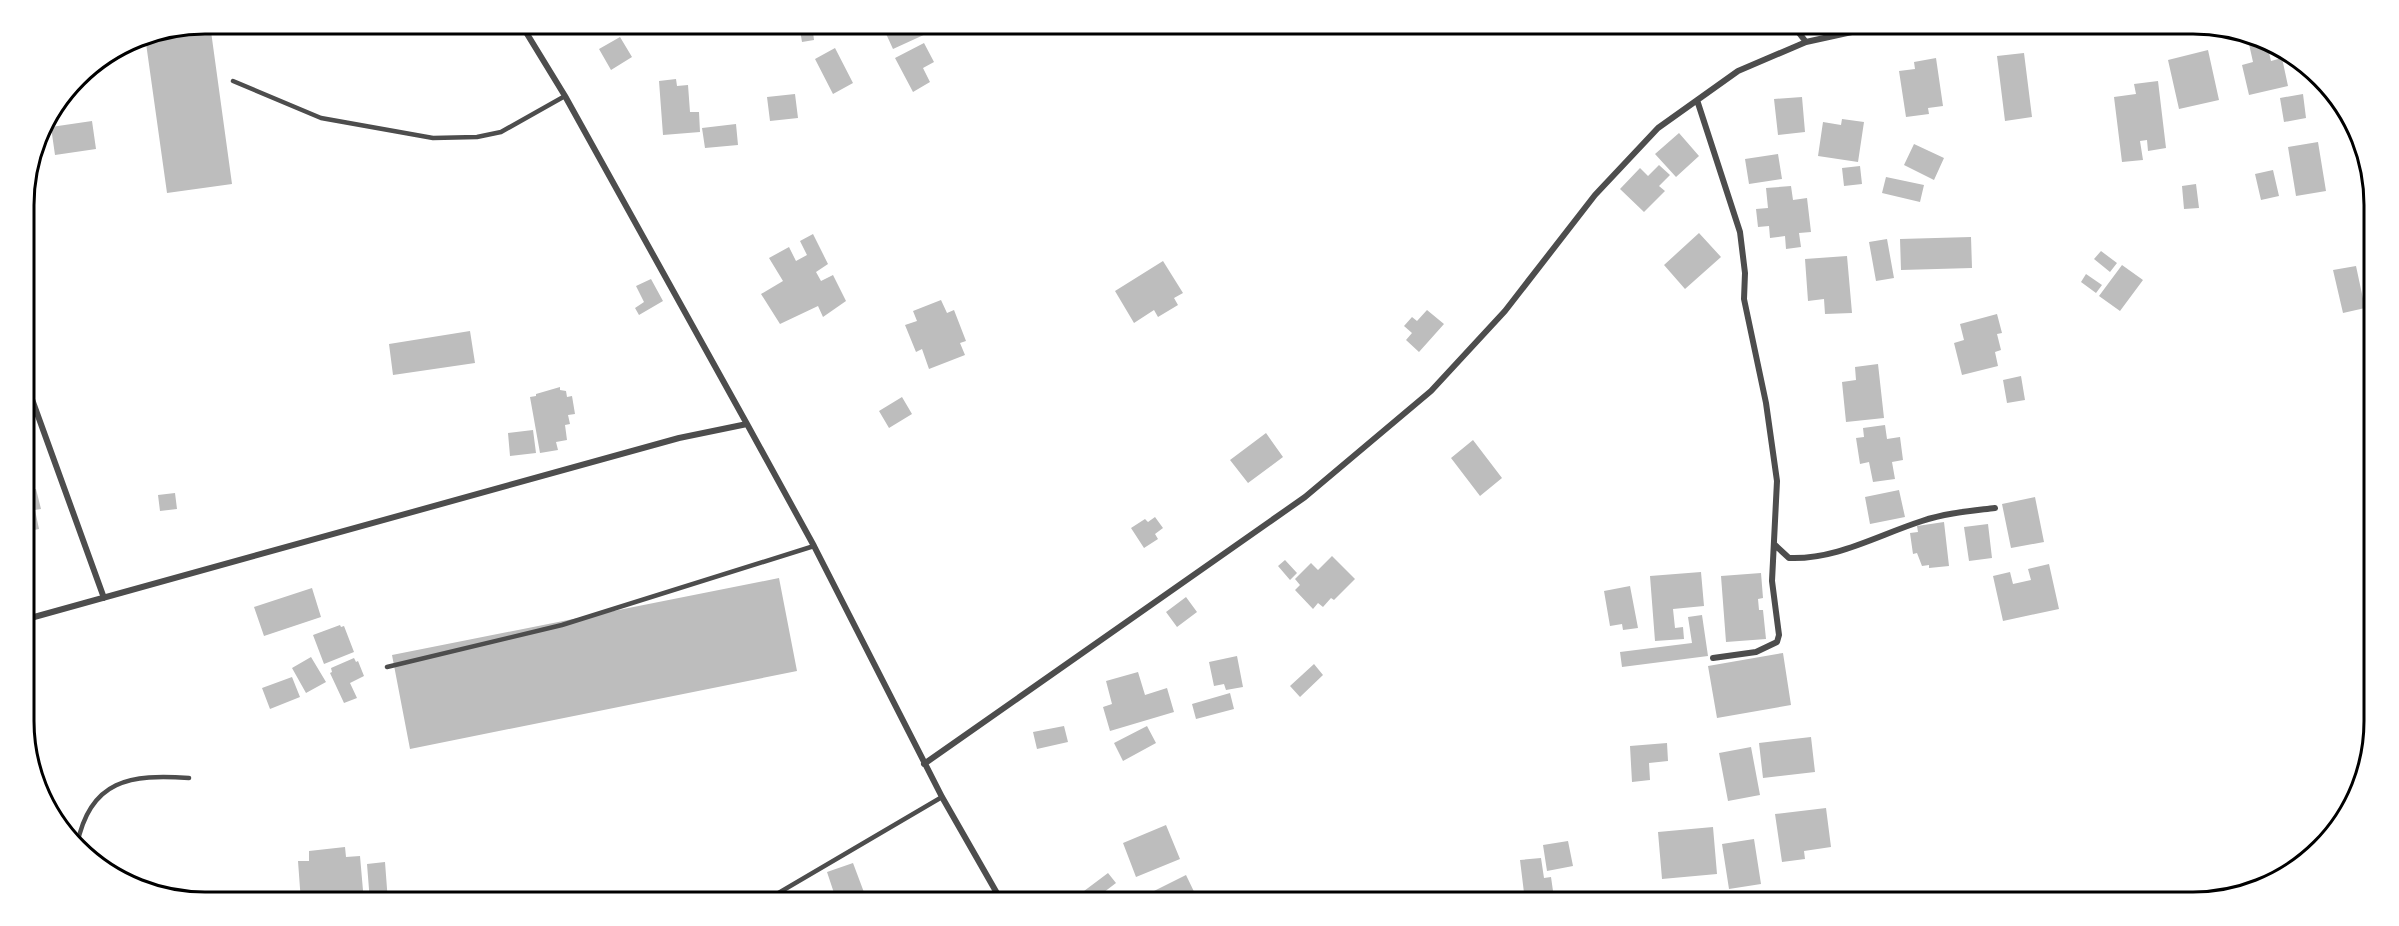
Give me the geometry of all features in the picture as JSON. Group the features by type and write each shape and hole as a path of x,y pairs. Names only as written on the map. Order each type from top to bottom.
{"street":[{"path":"1800,34 1806,42"},
{"path":"924,764 1305,497 1431,391 1505,311 1595,195 1658,128 1738,71 1806,42 1842,34"},
{"path":"528,35 565,96 747,424 813,546 924,764 996,892"},
{"path":"1696,100 1740,232 1745,273 1744,299 1766,403 1777,481 1772,581 1779,635 1777,642 1756,652 1713,658"},
{"path":"35,406 104,598"},
{"path":"34,617 679,438 747,424"},
{"path":"1775,545 1789,558 1824,556 1924,520 1958,512 1995,508"}],"lane":[{"path":"233,81 321,118 433,138 477,136 501,132 565,96"},
{"path":"387,667 562,625 813,546"},
{"path":"80,836 91,804 123,781 158,776 189,778"},
{"path":"781,892 942,797"}],"building":[{"path":"212,35 232,184 167,193 146,46 172,38"},
{"path":"801,35 813,35 814,40 802,42"},
{"path":"886,35 924,35 893,49"},
{"path":"620,37 632,57 611,70 599,49"},
{"path":"924,43 934,62 923,68 930,82 913,92 895,58"},
{"path":"2249,44 2269,52 2271,61 2282,60 2288,86 2249,95 2242,65 2253,62"},
{"path":"835,48 853,83 833,94 815,59"},
{"path":"2208,50 2219,100 2179,109 2168,60"},
{"path":"2024,53 2032,117 2005,121 1997,56"},
{"path":"1936,58 1943,106 1928,108 1929,114 1906,117 1899,71 1915,69 1914,62"},
{"path":"676,79 677,86 688,85 690,112 699,112 700,132 663,135 659,81"},
{"path":"2158,81 2166,148 2148,151 2147,140 2140,141 2143,160 2122,162 2114,97 2136,94 2134,84"},
{"path":"795,94 798,118 770,121 767,97"},
{"path":"2303,94 2306,118 2284,122 2280,98"},
{"path":"1802,97 1805,132 1778,135 1774,99"},
{"path":"1842,119 1864,122 1858,162 1818,156 1823,122 1841,125"},
{"path":"92,121 96,149 55,155 52,132 54,127"},
{"path":"736,124 738,145 705,148 702,128"},
{"path":"1679,133 1699,156 1676,177 1655,154"},
{"path":"2318,142 2326,191 2296,196 2288,147"},
{"path":"1914,144 1944,158 1934,180 1904,165"},
{"path":"1778,154 1782,179 1749,184 1745,159"},
{"path":"1659,165 1670,175 1659,186 1665,191 1644,212 1620,189 1640,168 1648,176"},
{"path":"1860,166 1862,184 1844,186 1842,168"},
{"path":"2273,170 2279,196 2261,200 2255,174"},
{"path":"1886,177 1924,185 1920,202 1882,193"},
{"path":"2196,184 2199,208 2184,209 2182,186"},
{"path":"1791,186 1793,200 1807,198 1811,232 1799,233 1801,247 1786,249 1785,236 1770,238 1769,226 1758,227 1756,209 1768,208 1766,188"},
{"path":"1699,233 1721,257 1685,289 1664,265"},
{"path":"813,234 828,264 816,272 821,281 833,275 846,301 823,317 818,306 780,324 761,294 783,281 769,258 789,247 796,261 807,255 800,241"},
{"path":"1971,237 1972,268 1901,270 1900,239"},
{"path":"1887,239 1894,278 1876,281 1869,242"},
{"path":"2101,251 2117,263 2110,272 2094,259"},
{"path":"1847,256 1852,313 1825,314 1824,299 1808,301 1805,259"},
{"path":"1163,261 1183,293 1174,298 1178,305 1158,317 1154,310 1134,323 1115,291"},
{"path":"2122,265 2143,280 2120,311 2099,296"},
{"path":"2356,266 2364,308 2343,313 2333,270"},
{"path":"2086,274 2102,285 2096,293 2081,282"},
{"path":"651,279 663,301 639,315 635,308 644,302 636,286"},
{"path":"941,300 947,313 954,310 966,341 960,343 965,355 929,369 922,349 916,352 905,325 917,321 913,311"},
{"path":"1427,310 1444,324 1419,352 1406,340 1412,333 1404,326 1412,317 1417,321"},
{"path":"1997,314 2002,333 1997,334 2001,350 1995,352 1998,366 1962,375 1954,343 1964,340 1960,324"},
{"path":"470,331 475,363 393,375 389,344"},
{"path":"1878,364 1884,418 1846,422 1842,382 1856,380 1855,367"},
{"path":"2021,376 2025,400 2007,403 2003,380"},
{"path":"560,387 560,390 566,391 567,397 572,396 575,414 568,415 570,424 565,425 567,440 556,442 558,450 540,453 530,397"},
{"path":"902,397 912,414 889,428 879,411"},
{"path":"1885,425 1887,439 1900,437 1903,460 1892,462 1895,479 1873,482 1869,462 1860,464 1856,438 1864,437 1863,428"},
{"path":"533,430 536,453 510,456 508,433"},
{"path":"1266,433 1283,457 1248,483 1230,460"},
{"path":"1473,440 1502,478 1480,496 1451,458"},
{"path":"34,489 36,489 41,509 35,510 39,529 34,530"},
{"path":"1899,490 1905,517 1870,524 1865,497"},
{"path":"175,493 177,509 160,511 158,495"},
{"path":"2035,497 2044,542 2011,548 2002,504"},
{"path":"1155,517 1163,528 1155,534 1158,539 1144,548 1131,528 1145,519 1148,522"},
{"path":"1944,522 1949,566 1929,568 1929,565 1922,566 1917,553 1913,554 1910,533 1918,532 1917,526"},
{"path":"1988,524 1992,558 1969,561 1964,527"},
{"path":"1332,556 1355,579 1334,600 1331,598 1323,607 1318,603 1313,609 1295,590 1300,585 1295,579 1311,563 1318,570"},
{"path":"1285,560 1297,573 1290,580 1278,566"},
{"path":"2049,564 2059,609 2003,621 1993,576 2010,572 2013,584 2031,580 2028,569"},
{"path":"1701,572 1704,606 1673,609 1675,628 1683,627 1684,639 1655,641 1650,576"},
{"path":"1761,573 1763,598 1758,599 1759,610 1763,610 1766,639 1726,642 1721,576"},
{"path":"779,578 797,671 410,749 392,655"},
{"path":"1630,586 1638,628 1623,630 1622,624 1610,626 1604,591"},
{"path":"312,588 321,617 264,636 254,607"},
{"path":"1186,597 1197,612 1177,627 1166,612"},
{"path":"1702,615 1708,656 1622,667 1620,652 1692,643 1688,617"},
{"path":"340,625 344,626 354,652 324,664 313,635"},
{"path":"1783,653 1791,705 1717,718 1708,666"},
{"path":"1237,656 1243,687 1226,690 1224,684 1214,686 1209,662"},
{"path":"311,657 326,682 306,693 292,668"},
{"path":"354,658 356,662 358,661 364,676 350,683 357,698 344,703 330,673 331,668"},
{"path":"1314,664 1323,675 1300,697 1290,686"},
{"path":"1138,672 1145,695 1167,688 1174,712 1110,731 1103,707 1112,704 1106,681"},
{"path":"292,677 300,697 270,709 262,688"},
{"path":"1230,693 1234,709 1196,719 1192,704"},
{"path":"1064,726 1068,742 1037,749 1033,732"},
{"path":"1147,726 1156,743 1123,761 1114,743"},
{"path":"1811,737 1815,772 1763,778 1759,743"},
{"path":"1667,743 1668,761 1649,763 1650,780 1632,782 1630,746"},
{"path":"1751,747 1760,795 1728,801 1719,753"},
{"path":"1826,808 1831,847 1804,851 1805,859 1782,862 1775,814"},
{"path":"1166,825 1180,859 1136,877 1123,843"},
{"path":"1713,827 1717,874 1662,879 1658,832"},
{"path":"1754,839 1761,884 1729,889 1722,844"},
{"path":"1568,841 1573,866 1547,871 1543,845"},
{"path":"345,847 346,857 360,856 363,892 300,892 298,861 309,861 309,851"},
{"path":"1541,858 1544,878 1551,877 1553,891 1524,891 1520,860"},
{"path":"385,862 387,892 369,892 367,864"},
{"path":"853,863 864,892 834,892 827,872"},
{"path":"1108,873 1116,883 1105,892 1083,892"},
{"path":"1186,875 1194,892 1153,892"}]}
